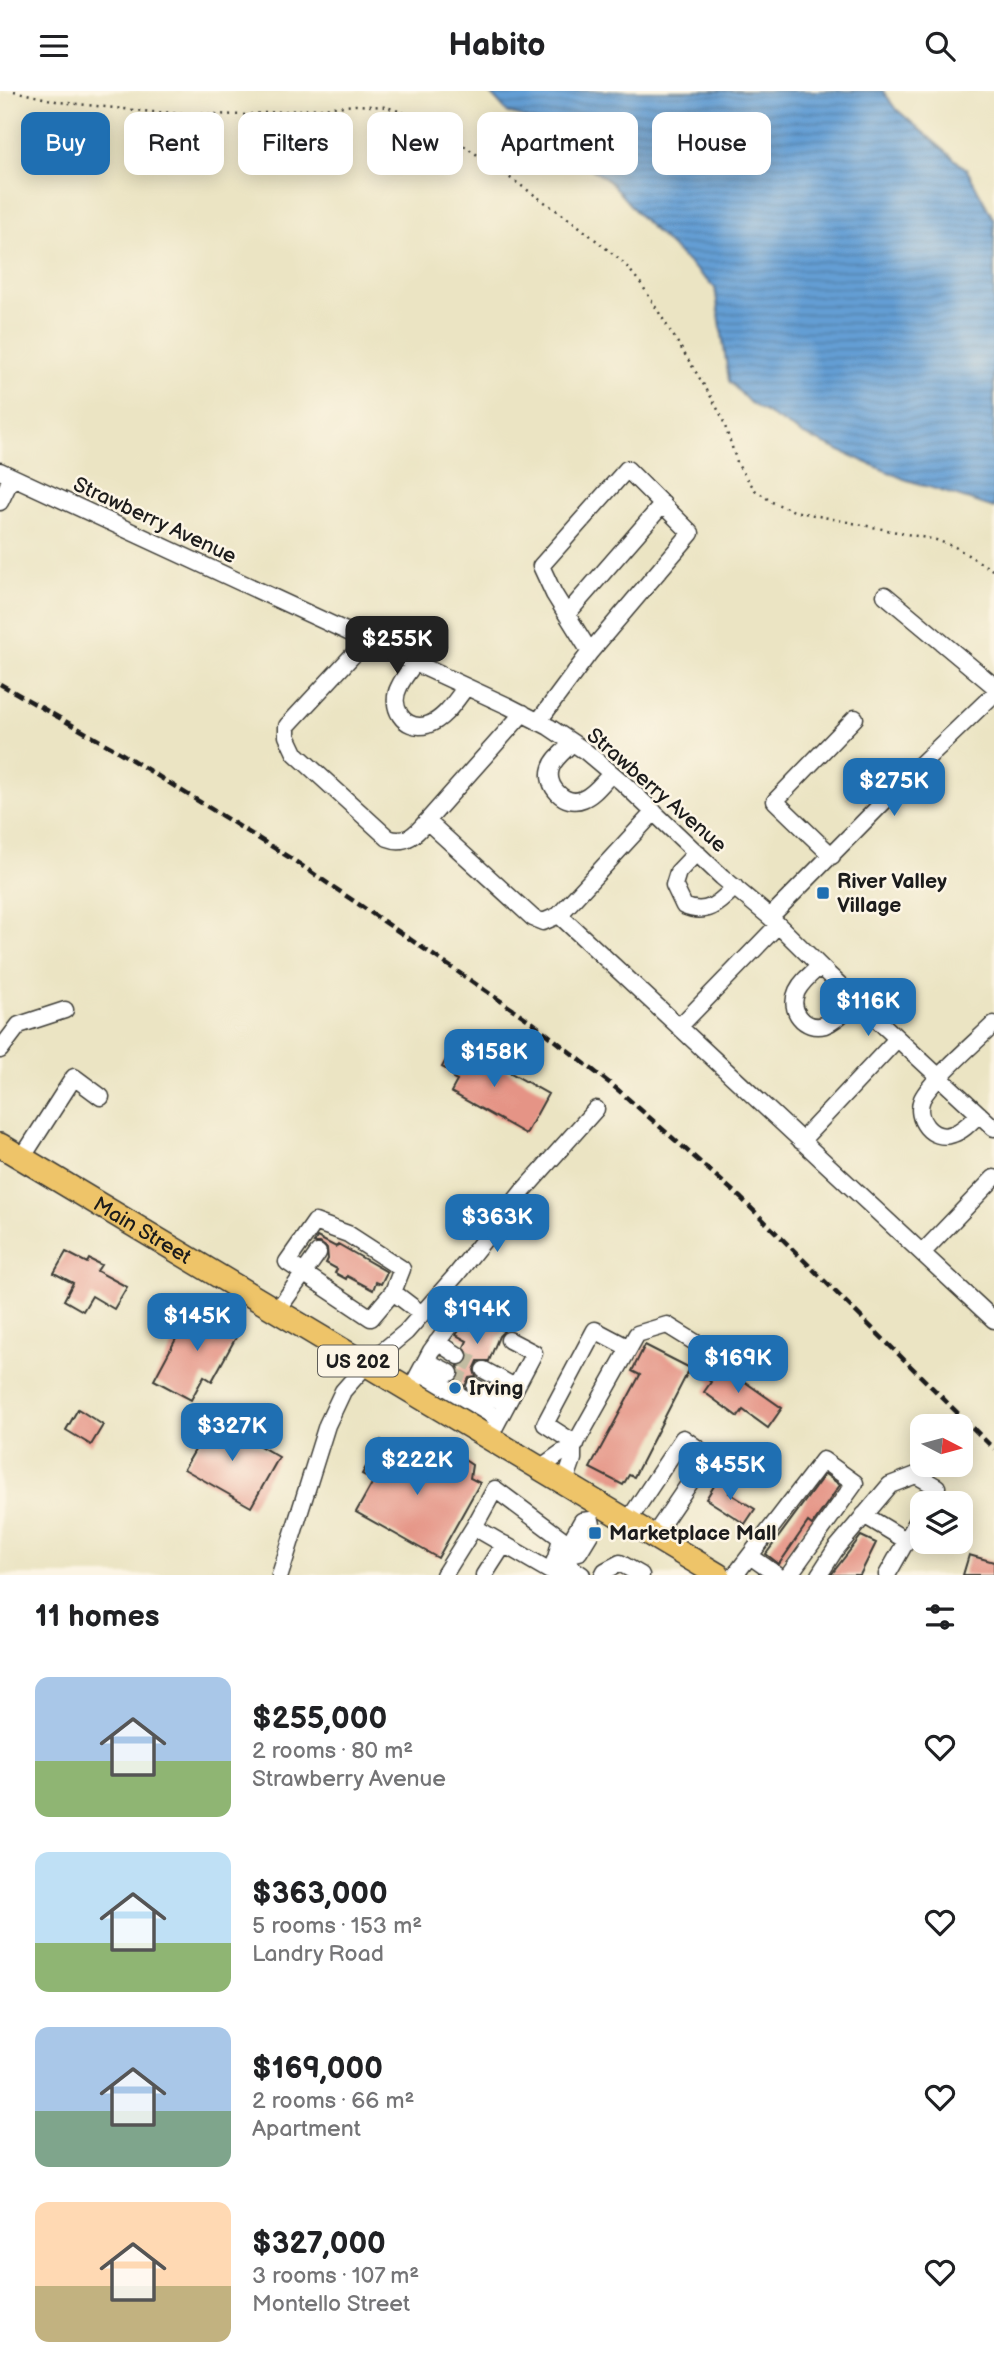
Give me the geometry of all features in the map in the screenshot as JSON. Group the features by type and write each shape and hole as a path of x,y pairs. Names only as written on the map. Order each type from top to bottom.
{"highway":[{"name":"Main Street","path":"0,1145 366,1366 425,1363 498,1420 540,1468 565,1482 595,1512 628,1521 716,1575"}],"street":[{"path":"538,722 590,652 691,533 627,469 541,566 590,652"},
{"path":"0,502 6,474"},
{"name":"Strawberry Avenue","path":"6,474 523,713 572,743 611,773 774,921 939,1078 989,1120"},
{"path":"567,614 663,504"},
{"path":"885,594 994,686"},
{"path":"366,641 287,726 287,736 295,753 388,838 397,842 414,836 523,713"},
{"path":"415,663 398,688 395,701 397,713 406,723 428,725 445,713 466,687"},
{"path":"679,1027 832,856 921,764 994,694"},
{"path":"832,856 775,801 855,718"},
{"path":"572,743 551,769 550,778 559,795 579,801 588,797 611,773"},
{"path":"427,821 533,918 543,922 559,915 654,812"},
{"path":"697,852 678,872 674,885 684,906 693,910 716,906 735,887"},
{"path":"559,915 994,1320"},
{"path":"820,966 795,995 794,1005 798,1018 815,1027 825,1025 856,1001"},
{"path":"0,1050 19,1025 65,1010"},
{"path":"989,1120 944,1136 933,1133 925,1126 920,1117 920,1108 928,1090 994,1024"},
{"path":"801,1140 897,1039"},
{"path":"22,1159 74,1077 101,1097"},
{"path":"280,1575 335,1405 342,1391 366,1366 406,1332 523,1191 596,1109"},
{"path":"922,1253 994,1178"},
{"path":"276,1311 304,1273 326,1241 348,1234 402,1269 393,1293 371,1318 304,1273 287,1262 315,1222 326,1241"},
{"path":"393,1293 422,1314"},
{"path":"425,1363 455,1318"},
{"path":"565,1482 573,1459 574,1446 637,1334 667,1325 701,1346"},
{"path":"574,1446 545,1424 595,1330 629,1348"},
{"path":"406,1332 425,1363 450,1373"},
{"path":"475,1387 498,1420 534,1353 509,1341"},
{"path":"425,1363 459,1356"},
{"path":"484,1370 514,1387"},
{"path":"628,1521 683,1439 708,1456 653,1537"},
{"path":"540,1468 574,1446"},
{"path":"735,1575 823,1460 855,1483 789,1575"},
{"path":"819,1575 835,1550 890,1485 916,1475 937,1487 935,1491"},
{"path":"444,1575 495,1489 561,1538 563,1563"},
{"path":"646,1494 667,1516"},
{"path":"474,1527 550,1571 579,1552 593,1529 595,1512"},
{"path":"864,1515 907,1541"},
{"path":"887,1575 910,1535"},
{"path":"484,1575 503,1544"},
{"path":"750,1556 777,1575"},
{"path":"563,1563 582,1575"},
{"path":"603,1575 605,1571 620,1563 641,1575"}],"path":[{"path":"14,91 60,102 151,112 242,115 356,104 387,107 416,117 443,131 576,224 624,263 642,285 710,395 722,417 738,465 748,482 763,496 794,511 936,540 955,547 994,571"}],"water":[{"path":"488,91 883,91 895,108 967,170 994,220 994,508 904,479 804,435 750,403 729,381 715,288 600,175 638,175 638,112 507,112"}],"building":[{"path":"456,1042 548,1094 526,1134 451,1092 457,1081 453,1079 455,1074 442,1067"},
{"path":"317,1237 336,1247 338,1244 387,1272 381,1284 376,1282 373,1290 347,1276 346,1279 335,1273 337,1269 326,1263 327,1248 320,1243 314,1243"},
{"path":"66,1252 87,1263 89,1259 101,1265 97,1271 127,1287 114,1309 92,1296 83,1311 64,1300 73,1283 54,1273"},
{"path":"194,1305 240,1330 212,1381 204,1376 191,1400 154,1380"},
{"path":"465,1317 482,1326 484,1320 504,1331 499,1336 489,1361 478,1361 474,1370 476,1377 469,1378 465,1386 456,1381 460,1373 458,1366 464,1365 469,1357 464,1347 467,1341 456,1335 464,1324"},
{"path":"645,1345 690,1368 634,1477 629,1475 623,1485 590,1468 640,1375 632,1371"},
{"path":"711,1358 782,1408 768,1428 743,1410 738,1417 704,1392 711,1382 700,1374"},
{"path":"78,1409 103,1425 91,1445 66,1430"},
{"path":"213,1419 279,1457 251,1507 184,1469"},
{"path":"381,1440 437,1472 444,1459 460,1457 472,1465 470,1478 480,1483 438,1558 356,1512 374,1480 362,1474"},
{"path":"825,1474 840,1485 812,1525 808,1522 779,1564 766,1554"},
{"path":"719,1478 733,1486 729,1493 755,1509 745,1524 706,1499"},
{"path":"861,1536 876,1543 860,1575 831,1575"},
{"path":"969,1555 994,1562 994,1575 963,1575"}],"tunnel":[{"path":"459,1356 484,1370"},
{"path":"450,1373 475,1387"}],"railway":[{"path":"0,684 116,750 295,861 533,1023 617,1089 741,1198 994,1449"}],"place":[{"name":"River Valley Village","path":"823,893"},
{"name":"Irving","path":"455,1388"},
{"name":"Marketplace Mall","path":"595,1533"}]}
